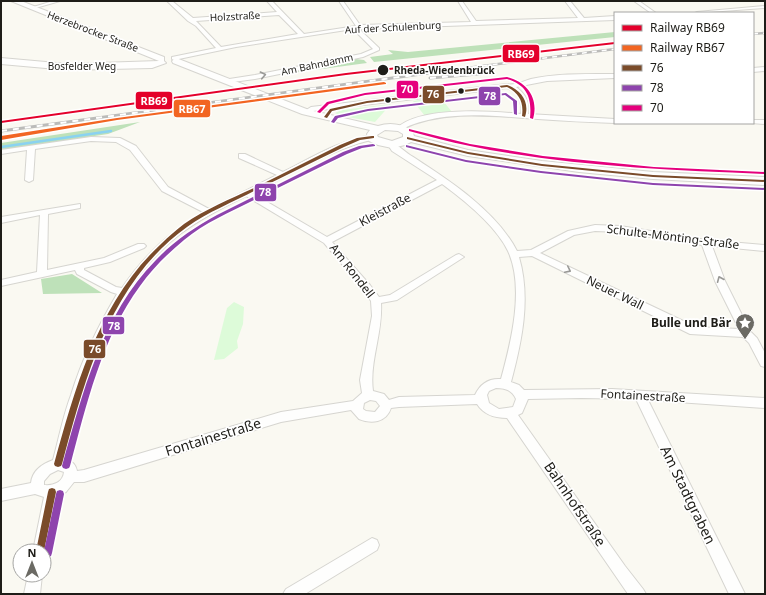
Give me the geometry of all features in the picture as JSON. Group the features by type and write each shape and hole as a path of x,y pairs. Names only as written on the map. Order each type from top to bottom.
{"main road":[{"name":"Herzebrocker Straße","path":"14,1 169,60 216,80 224,81 306,112 375,133"},
{"name":"Bosfelder Weg","path":"1,61 68,67 152,65 169,60"},
{"path":"409,138 408,132 400,128 375,133 381,143 392,145 403,142 409,138 469,153 547,165 654,175 765,181"}],"street":[{"path":"32,8 58,1"},
{"name":"Holzstraße","path":"169,1 190,20 198,25 219,48"},
{"path":"269,1 302,35"},
{"path":"341,1 356,27"},
{"path":"460,1 474,23"},
{"path":"567,1 582,19"},
{"path":"636,1 652,12"},
{"path":"708,12 765,7"},
{"name":"Holzstraße","path":"190,20 209,17 252,16 280,13"},
{"name":"Auf der Schulenburg","path":"169,60 219,48 356,27 614,18"},
{"name":"Am Bahndamm","path":"224,81 255,77 363,55 377,50 356,27"},
{"path":"754,70 765,69"},
{"path":"512,87 517,84 568,77 614,76"},
{"path":"306,112 311,109 367,102 496,87 512,87 519,90 521,94 526,109 524,116"},
{"path":"326,117 331,110 367,102"},
{"path":"400,128 411,122 440,117 499,114 614,121"},
{"path":"754,122 765,122"},
{"path":"58,464 69,420 87,364 100,335 124,291 140,268 160,247 176,234 209,212 358,139 375,133"},
{"path":"1,152 91,139 104,139 125,143 133,148 165,189 209,212"},
{"path":"392,145 395,150 443,180 470,201 485,215 503,236 514,254 518,275 519,318 505,384"},
{"path":"29,180 31,148"},
{"path":"242,156 283,175"},
{"name":"Kleistraße","path":"328,241 443,180"},
{"name":"Am Rondell","path":"246,193 328,241 367,287 376,301 377,316 366,380 368,396"},
{"path":"1,220 77,206"},
{"path":"42,275 44,212"},
{"name":"Schulte-Mönting-Straße","path":"514,254 533,253 571,233 595,228 620,229 706,243 765,248"},
{"path":"706,243 720,281 746,333 753,341 765,363"},
{"path":"1,283 79,268 107,260 141,246"},
{"name":"Neuer Wall","path":"533,253 694,331 746,333"},
{"path":"376,301 393,298 459,257"},
{"path":"79,268 80,272 114,290 124,291"},
{"path":"494,383 505,384 516,389 521,395 522,404 518,410 511,414 500,414 490,411 483,405 480,399 481,391 486,386 494,383"},
{"name":"Fontainestraße","path":"521,395 565,392 765,403"},
{"name":"Am Stadtgraben","path":"640,395 737,594"},
{"path":"368,396 380,397 386,405 382,414 370,418 359,413 356,405 358,401 368,396"},
{"path":"386,405 399,402 480,399"},
{"name":"Fontainestraße","path":"71,477 84,476 281,417 329,408 356,405"},
{"name":"Bahnhofstraße","path":"511,414 620,571 638,594"},
{"path":"1,496 37,487 45,492 52,492 64,487 71,477 71,470 66,465 58,464 49,467 42,472 37,480 37,487"},
{"path":"42,543 52,492"},
{"path":"291,594 372,545"},
{"path":"32,594 34,583"}],"green space":[{"path":"614,32 614,37 374,62 370,57 393,54 388,50 408,52"},
{"path":"356,59 364,60 367,63 277,75"},
{"path":"440,97 452,112 425,116 413,101"},
{"path":"391,104 375,122 342,116 335,113 342,110"},
{"path":"140,122 108,134 1,150 1,143"},
{"path":"72,274 102,293 43,294 41,279"},
{"path":"234,302 244,307 243,324 237,341 238,348 224,359 214,360 227,308"}],"waterway":[{"path":"1,147 111,131"}],"railway":[{"path":"754,34 765,33"},
{"path":"443,71 614,49"},
{"path":"1,131 451,70"},
{"path":"430,78 490,73"}],"rail line":[{"name":"RB69","path":"1,122 346,74 614,43"},
{"name":"RB67","path":"1,138 117,119 384,83"}],"transit line":[{"name":"70","path":"319,112 328,103 365,94 507,78 520,83 528,92 532,104 532,118"},
{"name":"76","path":"326,117 331,110 367,102 507,86 516,91 522,98 525,106 524,116"},
{"name":"78","path":"333,122 336,117 368,110 506,94 515,101 516,114"},
{"name":"70","path":"410,130 470,145 543,157 654,168 765,173"},
{"name":"76","path":"58,464 86,369 99,339 113,309 130,282 151,256 185,226 214,209 342,146 359,139 372,137"},
{"name":"76","path":"409,138 468,153 542,165 653,176 765,181"},
{"name":"78","path":"66,466 83,404 106,342 120,313 137,286 158,261 182,239 219,216 345,153 361,147 373,145"},
{"name":"78","path":"408,146 466,161 541,172 653,184 765,189"},
{"name":"76","path":"42,543 52,492"},
{"name":"78","path":"50,543 60,494"}],"place":[{"name":"Rheda-Wiedenbrück","path":"383,70"},
{"name":"Bulle und Bär","path":"745,340"}]}
